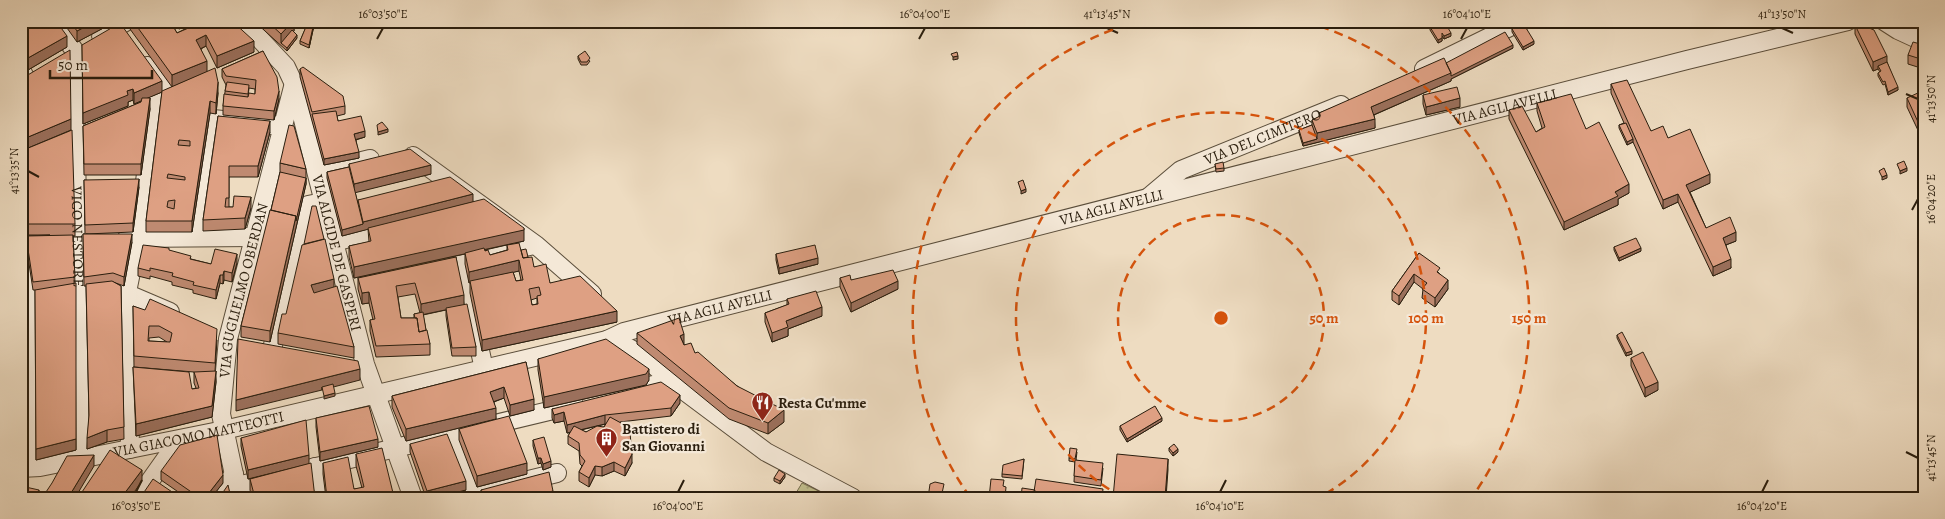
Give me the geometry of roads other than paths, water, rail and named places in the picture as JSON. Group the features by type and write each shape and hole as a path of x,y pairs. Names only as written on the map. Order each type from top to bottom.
{"street":[{"path":"54,21 74,50"},
{"name":"VIA ALCIDE DE GASPERI","path":"243,21 286,67 294,84 365,364 412,498"},
{"path":"1407,77 1451,58 1522,21"},
{"name":"VIA AGLI AVELLI","path":"376,394 607,340 624,332 1686,60 1848,21"},
{"path":"1884,21 1924,42"},
{"path":"58,59 119,23 162,98 127,292 130,449"},
{"name":"VICO NESTORE","path":"74,50 79,239 74,460"},
{"path":"256,58 273,51"},
{"path":"22,76 41,68"},
{"name":"VIA GUGLIELMO OBERDAN","path":"237,486 222,414 228,339 294,84"},
{"path":"138,109 187,88"},
{"name":"VIA DEL CIMITERO","path":"1147,199 1180,170 1354,100"},
{"path":"193,237 213,119 283,126"},
{"path":"59,143 94,128"},
{"path":"317,172 406,150 536,244 603,304"},
{"path":"126,181 146,180"},
{"path":"77,181 97,181"},
{"path":"272,348 308,205 323,202"},
{"path":"455,211 483,204"},
{"path":"334,242 408,223"},
{"path":"60,239 255,236"},
{"path":"21,240 40,240"},
{"path":"422,268 536,244"},
{"path":"21,248 24,295 26,468"},
{"path":"460,260 484,369"},
{"path":"344,283 363,279"},
{"path":"24,295 109,286 127,292 185,319"},
{"path":"211,331 228,339 291,352"},
{"path":"607,340 632,349 671,381 766,452 853,498"},
{"path":"347,361 365,364"},
{"path":"128,372 148,374"},
{"path":"205,379 224,380"},
{"path":"623,392 671,381"},
{"name":"VIA GIACOMO MATTEOTTI","path":"26,468 179,440 376,394"},
{"path":"217,498 237,486 594,400"},
{"path":"448,435 467,496 557,473"},
{"path":"138,498 158,485 179,440"},
{"path":"94,476 108,454"},
{"path":"53,484 74,460"},
{"path":"315,467 319,498"}],"place":[{"name":"Resta Cu'mme","path":"762,422"},
{"name":"Battistero di San Giovanni","path":"606,457"}]}
